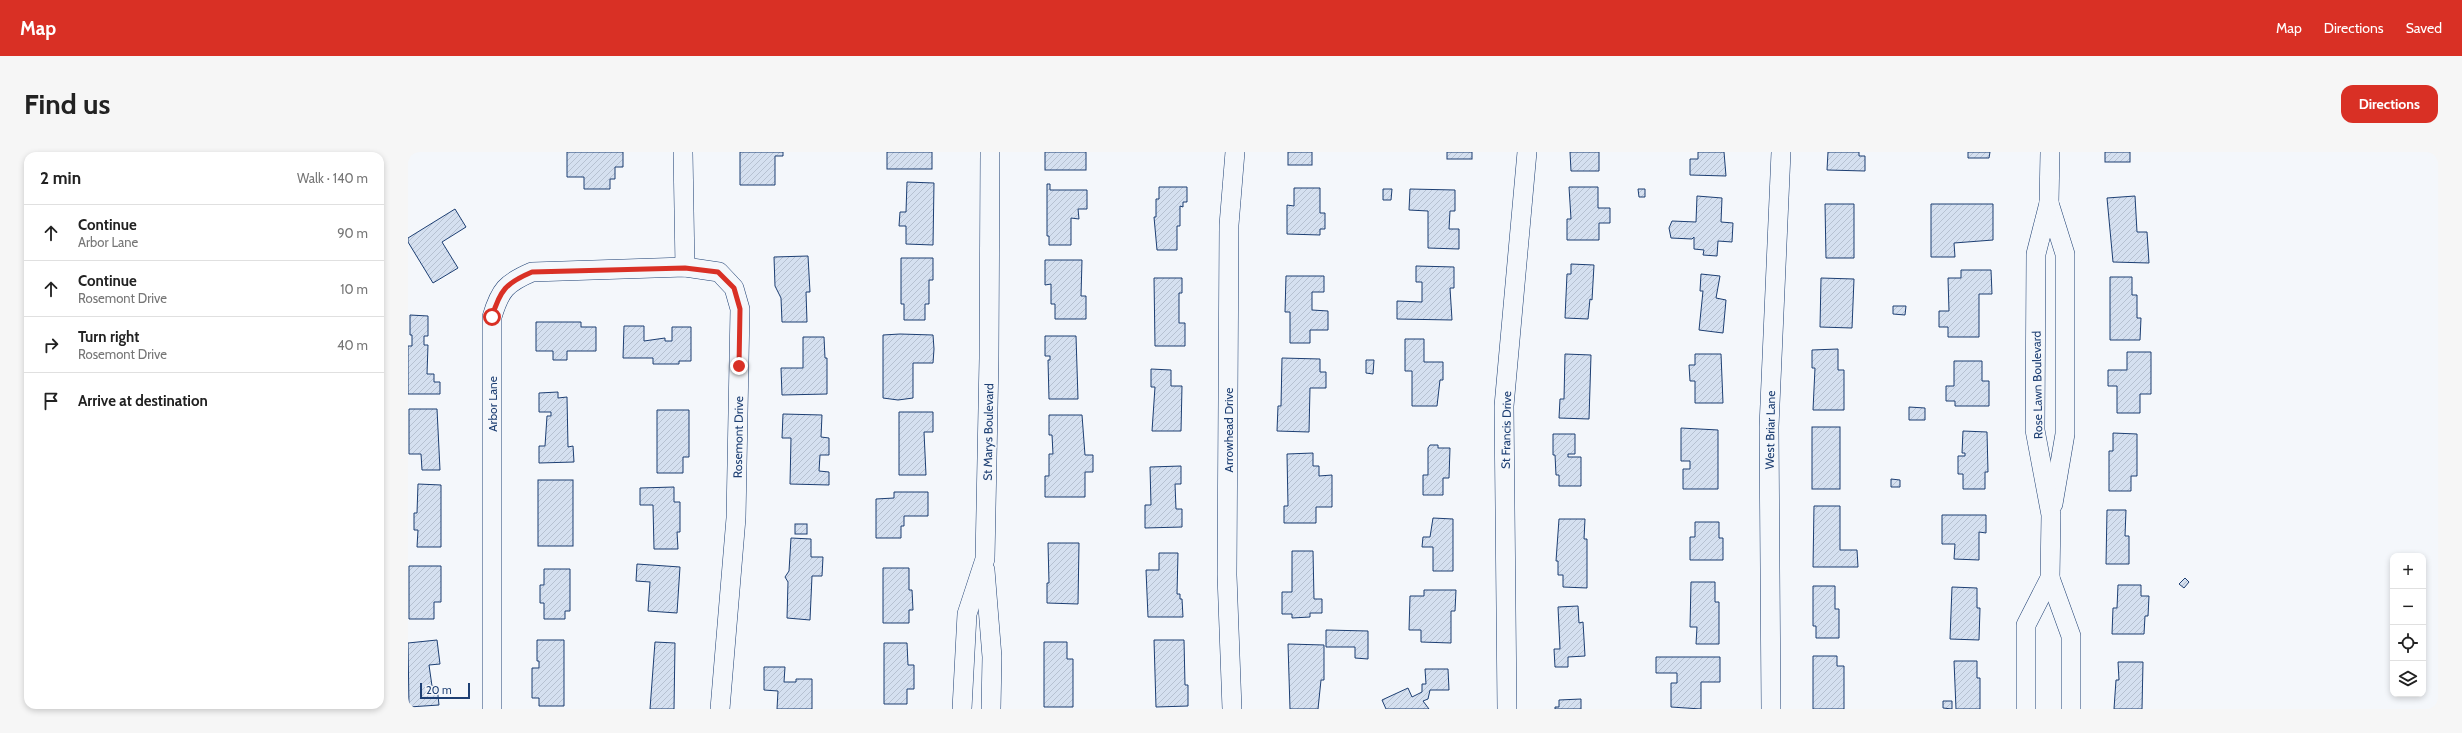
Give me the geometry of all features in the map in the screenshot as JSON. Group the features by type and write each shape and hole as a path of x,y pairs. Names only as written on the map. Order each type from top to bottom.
{"street":[{"path":"683,152 685,268"},
{"name":"St Marys Boulevard","path":"962,709 967,614 985,559 989,358 990,152"},
{"name":"Arrowhead Drive","path":"1232,709 1227,520 1229,225 1235,152"},
{"name":"St Francis Drive","path":"1507,709 1504,406 1527,152"},
{"name":"West Briar Lane","path":"1771,709 1768,427 1781,152"},
{"name":"Rose Lawn Boulevard","path":"2026,709 2026,625 2050,578 2051,515 2035,430 2036,254 2049,203 2050,152"},
{"path":"2049,203 2065,254 2066,434 2051,515"},
{"name":"Arbor Lane","path":"492,709 492,317 498,296 512,280 532,272 685,268"},
{"name":"Rosemont Drive","path":"685,268 718,272 734,288 740,309 736,518 720,709"},
{"path":"985,559 992,657 991,709"},
{"path":"2050,578 2071,636 2072,709"}],"building":[{"path":"567,152 623,152 623,167 615,167 615,179 610,179 610,189 584,189 584,177 567,177"},
{"path":"740,152 783,152 783,156 775,156 775,185 740,185"},
{"path":"887,152 932,152 932,169 887,169"},
{"path":"1045,152 1086,152 1086,170 1045,170"},
{"path":"1288,152 1312,152 1312,165 1288,165"},
{"path":"1447,152 1472,152 1472,159 1447,159"},
{"path":"1570,152 1599,152 1599,171 1571,171"},
{"path":"1698,152 1724,152 1726,176 1690,175 1690,159 1698,159"},
{"path":"1828,152 1859,152 1859,156 1865,156 1865,171 1827,170"},
{"path":"1968,152 1990,152 1989,158 1968,158"},
{"path":"2105,152 2130,152 2130,162 2105,162"},
{"path":"907,182 934,183 933,245 906,244 906,226 899,226 900,212 906,212"},
{"path":"1047,184 1050,184 1050,190 1087,190 1087,209 1078,209 1079,219 1071,218 1071,245 1049,245 1049,236 1047,236"},
{"path":"1159,187 1187,187 1187,202 1183,202 1183,207 1180,206 1180,226 1177,226 1177,250 1157,250 1154,217 1156,217 1156,199 1159,199"},
{"path":"1569,187 1598,187 1598,208 1610,208 1610,223 1599,223 1599,240 1567,240 1567,219 1571,219"},
{"path":"1294,188 1320,188 1320,213 1325,213 1325,229 1320,229 1320,235 1287,234 1287,205 1294,206"},
{"path":"1383,189 1392,189 1391,200 1383,200"},
{"path":"1410,189 1455,190 1455,211 1450,211 1449,229 1459,229 1459,249 1428,248 1428,211 1409,210"},
{"path":"1638,189 1645,189 1645,197 1639,197"},
{"path":"1697,196 1722,198 1721,222 1733,223 1732,242 1718,241 1717,256 1703,255 1704,250 1694,249 1694,237 1692,239 1671,238 1669,228 1672,221 1696,222"},
{"path":"2135,196 2137,232 2147,232 2149,263 2113,262 2107,198"},
{"path":"1825,204 1854,204 1854,258 1826,258"},
{"path":"1931,204 1993,204 1993,240 1954,243 1955,257 1931,257"},
{"path":"455,209 466,227 442,242 458,268 433,283 408,242 408,238"},
{"path":"808,256 810,292 806,292 807,322 782,322 781,298 775,286 774,257"},
{"path":"901,258 933,258 933,280 929,280 929,304 925,304 925,320 904,320 904,304 901,304"},
{"path":"1045,260 1082,260 1081,296 1086,296 1086,319 1055,319 1055,304 1051,304 1051,284 1045,285"},
{"path":"1571,264 1594,265 1592,300 1590,299 1588,319 1565,318 1567,274 1571,274"},
{"path":"1416,266 1454,267 1454,288 1450,288 1452,320 1397,319 1397,301 1422,302 1422,282 1416,282"},
{"path":"1961,270 1991,270 1992,294 1979,294 1979,337 1948,337 1948,327 1939,327 1939,311 1949,311 1948,278 1961,278"},
{"path":"1701,274 1720,276 1716,298 1726,300 1723,333 1699,330 1703,291 1700,291"},
{"path":"1286,276 1324,276 1324,292 1312,292 1312,310 1328,311 1328,330 1310,330 1310,343 1290,343 1290,312 1285,312"},
{"path":"2110,277 2132,277 2132,295 2137,295 2137,318 2141,318 2140,340 2110,340"},
{"path":"1154,278 1182,278 1182,293 1179,293 1179,323 1185,323 1185,346 1155,346"},
{"path":"1821,278 1854,279 1852,328 1820,327"},
{"path":"1893,306 1906,306 1905,315 1893,314"},
{"path":"410,315 428,316 428,336 424,336 424,345 428,345 427,374 434,374 434,382 440,382 440,394 408,394 408,346 412,346 412,335 410,335"},
{"path":"536,322 581,322 581,327 596,327 596,351 567,351 567,360 553,360 553,351 536,351"},
{"path":"624,326 644,326 644,341 665,338 665,341 672,341 672,327 691,327 691,361 679,361 679,364 653,364 653,358 623,358"},
{"path":"883,335 933,335 933,363 913,363 913,398 898,400 883,398"},
{"path":"1045,336 1076,336 1078,399 1049,399 1048,360 1050,360 1050,356 1045,356"},
{"path":"803,337 824,337 825,358 827,358 827,394 782,395 781,368 803,368"},
{"path":"1405,339 1424,339 1424,362 1443,362 1443,380 1440,380 1437,406 1412,406 1412,371 1405,371"},
{"path":"1838,349 1838,370 1844,370 1844,410 1813,410 1815,368 1812,368 1812,350"},
{"path":"2127,352 2151,352 2151,394 2140,394 2140,413 2117,413 2117,386 2108,386 2108,370 2127,370"},
{"path":"1565,354 1591,355 1589,419 1559,418 1560,399 1564,399"},
{"path":"1695,354 1721,354 1723,403 1695,403 1695,381 1690,381 1689,365 1695,365"},
{"path":"1282,358 1320,359 1320,372 1326,372 1326,388 1310,388 1309,432 1277,431 1278,406 1281,406"},
{"path":"1366,360 1374,360 1373,374 1366,373"},
{"path":"1954,361 1982,361 1982,381 1989,381 1989,406 1955,406 1955,401 1946,401 1946,386 1954,386"},
{"path":"1151,369 1171,370 1171,386 1182,386 1181,431 1152,431 1155,387 1151,387"},
{"path":"558,392 558,398 567,397 568,447 573,446 574,462 539,463 539,446 545,446 547,416 551,416 551,412 539,412 539,393"},
{"path":"1909,407 1925,408 1925,420 1909,420"},
{"path":"409,409 437,409 440,470 422,470 421,454 409,454"},
{"path":"657,410 689,410 689,457 683,457 683,473 657,473"},
{"path":"899,412 933,412 933,432 924,432 926,475 899,475"},
{"path":"783,414 822,415 821,437 829,438 829,455 820,455 819,471 829,472 829,485 790,484 791,438 782,438"},
{"path":"1049,415 1082,415 1085,455 1093,455 1093,472 1085,472 1085,497 1045,497 1045,476 1049,476 1049,454 1053,454 1052,435 1049,435"},
{"path":"1812,427 1840,427 1840,489 1812,489"},
{"path":"1681,428 1718,430 1718,489 1683,489 1683,469 1690,469 1690,461 1681,461"},
{"path":"1963,431 1987,432 1988,472 1985,472 1985,489 1963,489 1963,474 1958,474 1958,456 1965,456 1965,453 1962,453"},
{"path":"2113,433 2137,434 2137,476 2131,476 2131,491 2109,491 2109,451 2113,451"},
{"path":"1553,434 1575,434 1575,454 1568,454 1568,457 1581,457 1581,486 1559,486 1559,475 1556,475 1555,455 1553,455"},
{"path":"1430,445 1438,445 1438,448 1450,448 1449,478 1443,478 1443,495 1423,495 1423,475 1428,475 1428,448"},
{"path":"1313,453 1313,466 1319,466 1319,476 1332,475 1332,507 1316,507 1316,523 1284,523 1284,506 1288,506 1287,454"},
{"path":"1181,466 1181,484 1175,484 1176,509 1182,509 1182,527 1145,528 1145,505 1151,505 1150,467"},
{"path":"1891,479 1900,480 1900,487 1891,487"},
{"path":"538,480 573,480 573,546 538,546"},
{"path":"418,484 441,485 441,547 417,547 418,530 414,530 414,513 417,513"},
{"path":"674,487 674,502 680,502 680,532 677,532 678,549 654,549 653,505 640,505 640,488"},
{"path":"894,492 928,492 928,516 904,516 904,526 901,526 901,538 876,538 876,499 894,498"},
{"path":"1814,506 1840,506 1840,550 1857,550 1858,567 1813,567"},
{"path":"2107,510 2126,510 2125,536 2129,536 2129,564 2106,564"},
{"path":"1942,515 1986,515 1986,533 1979,532 1979,560 1954,559 1955,544 1942,544"},
{"path":"1433,518 1453,519 1453,571 1433,571 1433,547 1422,547 1423,537 1430,537"},
{"path":"1559,519 1585,519 1584,539 1587,539 1587,588 1563,587 1563,575 1558,575 1558,561 1556,561"},
{"path":"1695,522 1719,522 1719,538 1723,538 1723,560 1690,560 1690,537 1695,537"},
{"path":"795,524 807,524 807,534 795,534"},
{"path":"791,538 811,539 811,557 823,557 822,576 812,576 810,620 787,618 788,582 785,577 789,571"},
{"path":"1048,543 1079,543 1078,604 1047,603 1047,583 1049,583"},
{"path":"1292,551 1313,551 1314,599 1322,599 1322,613 1310,613 1310,617 1292,618 1292,614 1282,614 1282,592 1292,592"},
{"path":"1159,553 1178,553 1177,594 1180,594 1180,599 1182,599 1183,617 1148,617 1146,570 1159,570"},
{"path":"637,564 680,567 677,613 648,611 650,582 636,581"},
{"path":"409,566 441,566 441,602 434,602 434,619 409,619"},
{"path":"883,568 909,568 909,590 912,590 913,610 909,610 909,623 883,623"},
{"path":"544,569 570,569 570,611 565,611 565,619 544,619 544,603 540,603 540,585 544,585"},
{"path":"2185,578 2189,582 2184,588 2179,584"},
{"path":"1691,582 1715,582 1715,602 1719,602 1719,644 1696,644 1697,627 1690,627"},
{"path":"2118,585 2141,585 2141,596 2149,596 2148,616 2145,616 2144,634 2112,634 2113,608 2117,608"},
{"path":"1813,586 1835,586 1835,609 1839,609 1839,638 1816,638 1816,626 1813,626"},
{"path":"1952,587 1977,588 1977,608 1980,608 1979,640 1950,639"},
{"path":"1424,590 1456,590 1455,611 1451,611 1451,643 1421,642 1421,630 1409,630 1410,596 1424,596"},
{"path":"1578,606 1579,623 1583,622 1585,656 1568,657 1568,667 1555,667 1554,649 1560,649 1558,607"},
{"path":"1326,630 1368,631 1368,659 1355,658 1355,647 1326,647"},
{"path":"437,640 440,664 429,665 432,686 437,686 439,705 409,707 408,643"},
{"path":"537,640 564,640 564,706 539,706 539,698 532,698 532,668 539,668 539,661 537,661"},
{"path":"1154,640 1184,640 1185,685 1188,685 1188,706 1156,707"},
{"path":"655,642 675,643 674,709 650,709"},
{"path":"1044,642 1067,642 1067,659 1073,659 1073,707 1044,707"},
{"path":"884,643 907,643 908,665 914,665 914,689 907,689 907,704 884,704"},
{"path":"1288,644 1324,645 1324,680 1321,680 1318,709 1290,709"},
{"path":"1813,656 1837,656 1837,666 1844,666 1844,709 1813,709"},
{"path":"1656,657 1720,657 1720,682 1701,682 1701,709 1671,707 1671,683 1677,683 1677,673 1656,673"},
{"path":"1954,661 1977,661 1977,678 1980,678 1980,709 1956,709"},
{"path":"2118,662 2143,662 2142,709 2114,709 2116,680 2119,680"},
{"path":"764,667 785,667 784,682 796,682 796,679 812,679 812,709 777,709 778,691 764,690"},
{"path":"1425,669 1448,669 1449,690 1430,690 1428,699 1423,701 1429,709 1386,709 1382,700 1408,688 1412,697 1422,692 1422,684 1426,684"},
{"path":"1581,699 1581,709 1555,709 1555,707 1559,707 1559,700"},
{"path":"1943,701 1952,701 1952,709 1943,708"}],"route":[{"path":"492,317 498,296 512,280 532,272 685,268 718,272 734,288 740,309 741,333 739,366"}]}
